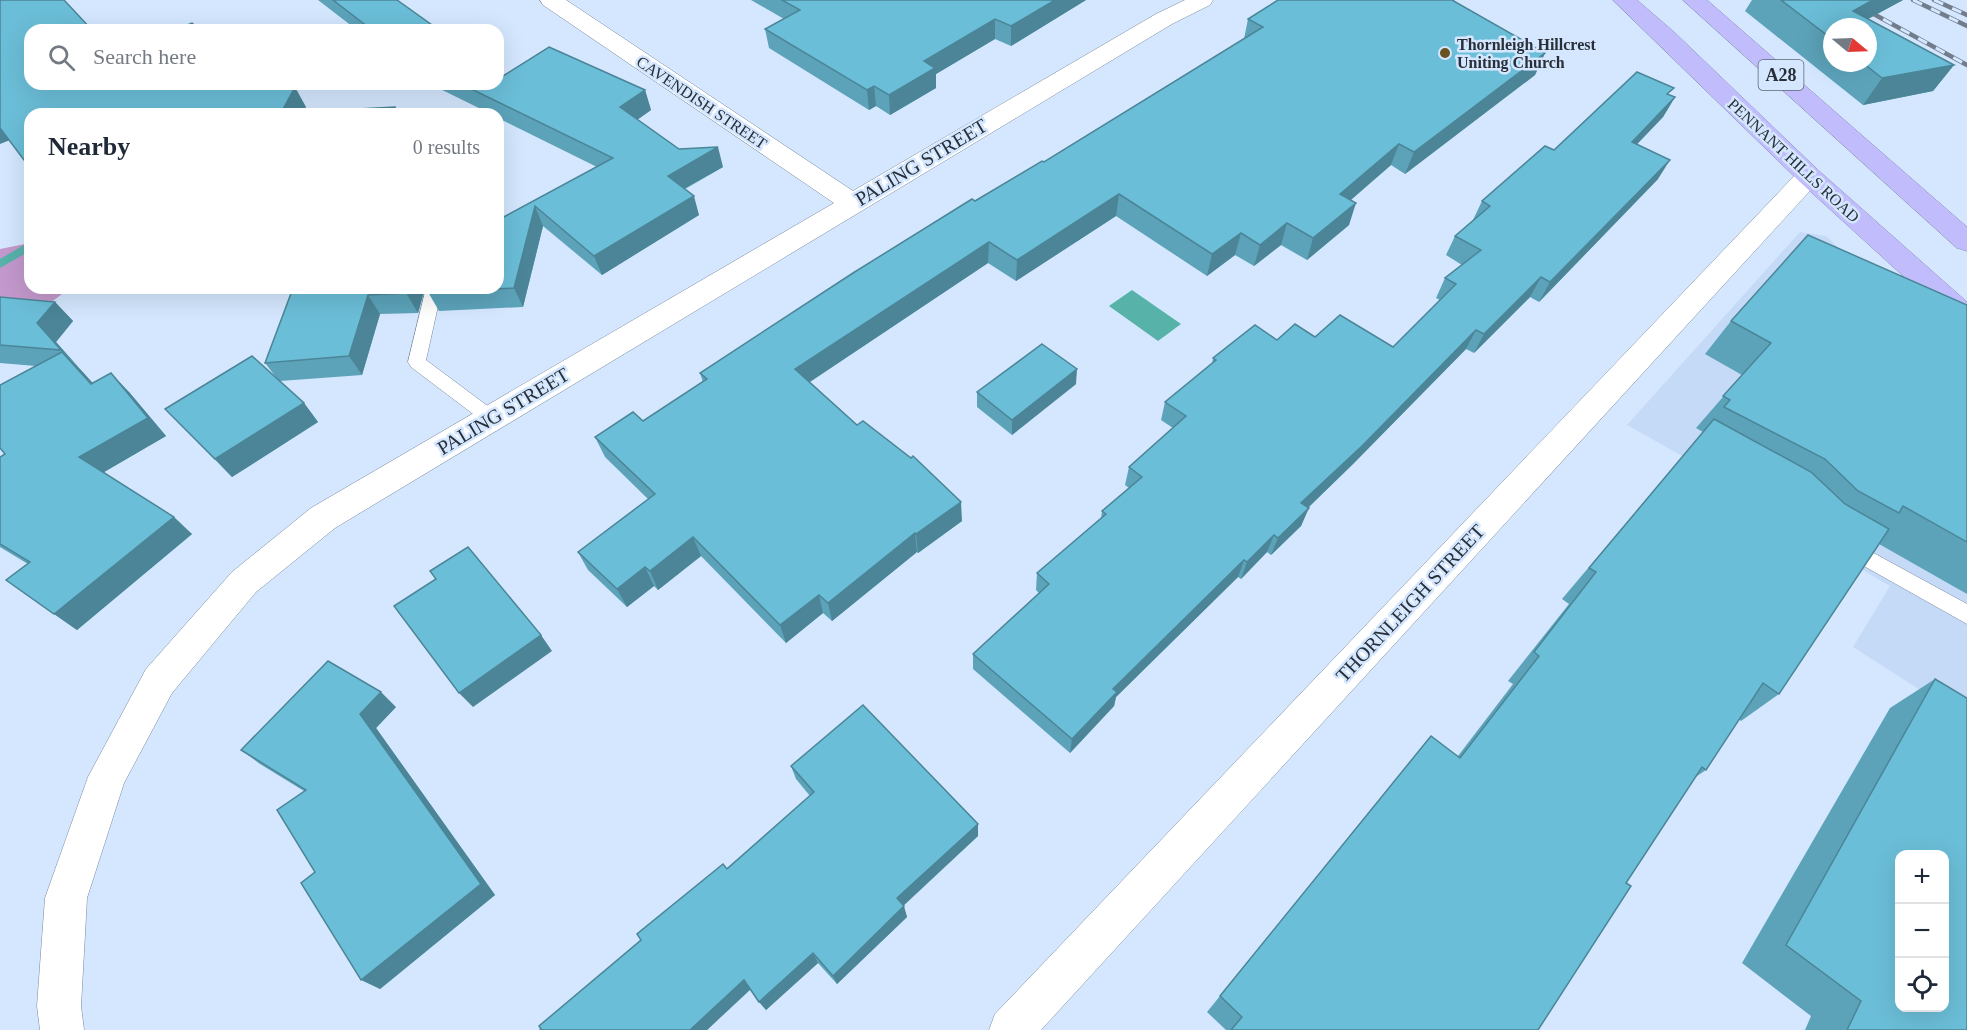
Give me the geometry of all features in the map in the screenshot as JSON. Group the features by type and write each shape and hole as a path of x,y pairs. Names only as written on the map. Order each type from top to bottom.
{"highway":[{"name":"PENNANT HILLS ROAD","path":"1624,0 1666,37 1809,176 1967,318"},
{"path":"1686,9 1746,115"},
{"name":"A28","path":"1686,9 1967,242"}],"street":[{"name":"CAVENDISH STREET","path":"551,0 852,203"},
{"name":"PALING STREET","path":"62,1030 59,1006 66,898 107,777 159,681 244,582 323,518 852,203 1202,0"},
{"name":"THORNLEIGH STREET","path":"1011,1030 1809,176"}],"lane":[{"path":"433,294 417,362 490,418"},
{"path":"1826,535 1967,615"}],"shaded area":[{"path":"1800,232 1826,236 1967,365 1967,720 1853,647 1890,586 1806,537 1766,503 1627,425"},
{"path":"24,244 24,294 62,294 0,341 0,249"},
{"path":"1132,290 1181,324 1158,341 1109,306"}],"building":[{"path":"0,0 64,0 86,24 24,24 24,90 293,90 284,108 24,108 24,160 0,128"},
{"path":"333,0 397,0 431,24 364,24"},
{"path":"782,0 1055,0 1011,26 995,19 924,61 935,68 889,95 874,86 867,90 765,29 800,10"},
{"path":"1278,0 1452,0 1545,53 1414,152 1399,144 1340,194 1356,203 1313,238 1287,223 1260,245 1241,233 1212,254 1119,194 1017,260 989,242 795,369 857,425 863,421 911,458 913,456 961,502 915,533 828,603 819,595 780,625 693,537 650,571 645,567 617,589 578,552 655,494 595,437 633,412 643,421 707,379 700,373 853,273 972,199 975,201 1042,161 1044,162 1263,27 1248,19"},
{"path":"1781,0 1873,0 1853,11 1866,18 1823,18 1823,32"},
{"path":"1877,24 1954,65 1882,78 1874,72 1877,72"},
{"path":"549,47 645,90 620,107 679,149 718,147 668,176 694,196 594,256 535,206 514,288 504,288 504,217 613,158 473,90 504,90 504,75"},
{"path":"1637,72 1674,88 1667,94 1675,97 1632,142 1670,160 1550,282 1541,277 1484,334 1476,330 1362,446 1301,503 1309,508 1278,538 1274,535 1247,562 1244,560 1113,689 1117,692 1072,739 973,654 1049,584 1037,573 1106,514 1102,511 1142,477 1129,467 1186,416 1165,402 1216,360 1213,358 1255,325 1277,340 1295,324 1315,337 1340,315 1393,347 1456,284 1445,278 1481,250 1455,236 1490,206 1482,201 1545,146 1554,150"},
{"path":"1808,235 1967,305 1967,542 1903,506 1899,513 1858,491 1825,459 1724,407 1730,400 1723,396 1771,343 1731,321"},
{"path":"291,294 387,294 368,295 349,356 265,363"},
{"path":"0,297 55,302 37,323 61,350 0,345"},
{"path":"1042,344 1077,369 1012,420 977,392"},
{"path":"62,352 91,384 111,373 148,418 79,457 174,517 54,614 6,580 30,562 0,544 0,457 5,454 0,448 0,385"},
{"path":"252,356 304,403 215,459 165,409"},
{"path":"1714,419 1811,472 1845,504 1889,529 1779,694 1763,683 1706,770 1702,767 1626,883 1631,886 1538,1030 1231,1030 1242,1017 1220,996 1431,736 1460,758 1539,656 1534,652 1596,572 1589,568"},
{"path":"468,547 541,635 459,693 394,606 436,579 430,571"},
{"path":"328,661 381,692 360,714 481,884 361,980 301,883 315,872 277,810 306,790 241,750"},
{"path":"1935,679 1967,698 1967,1030 1847,1030 1861,1001 1786,945"},
{"path":"863,705 978,824 897,898 904,906 833,976 813,953 759,1002 744,980 690,1030 540,1030 539,1026 641,940 637,934 723,864 727,869 814,792 791,766"}],"waterway":[{"path":"0,264 24,249"}],"railway":[{"path":"1848,0 1967,65"},
{"path":"1913,0 1967,26"},
{"path":"1934,0 1967,15"}],"place":[{"name":"Thornleigh Hillcrest Uniting Church","path":"1445,53"}]}
